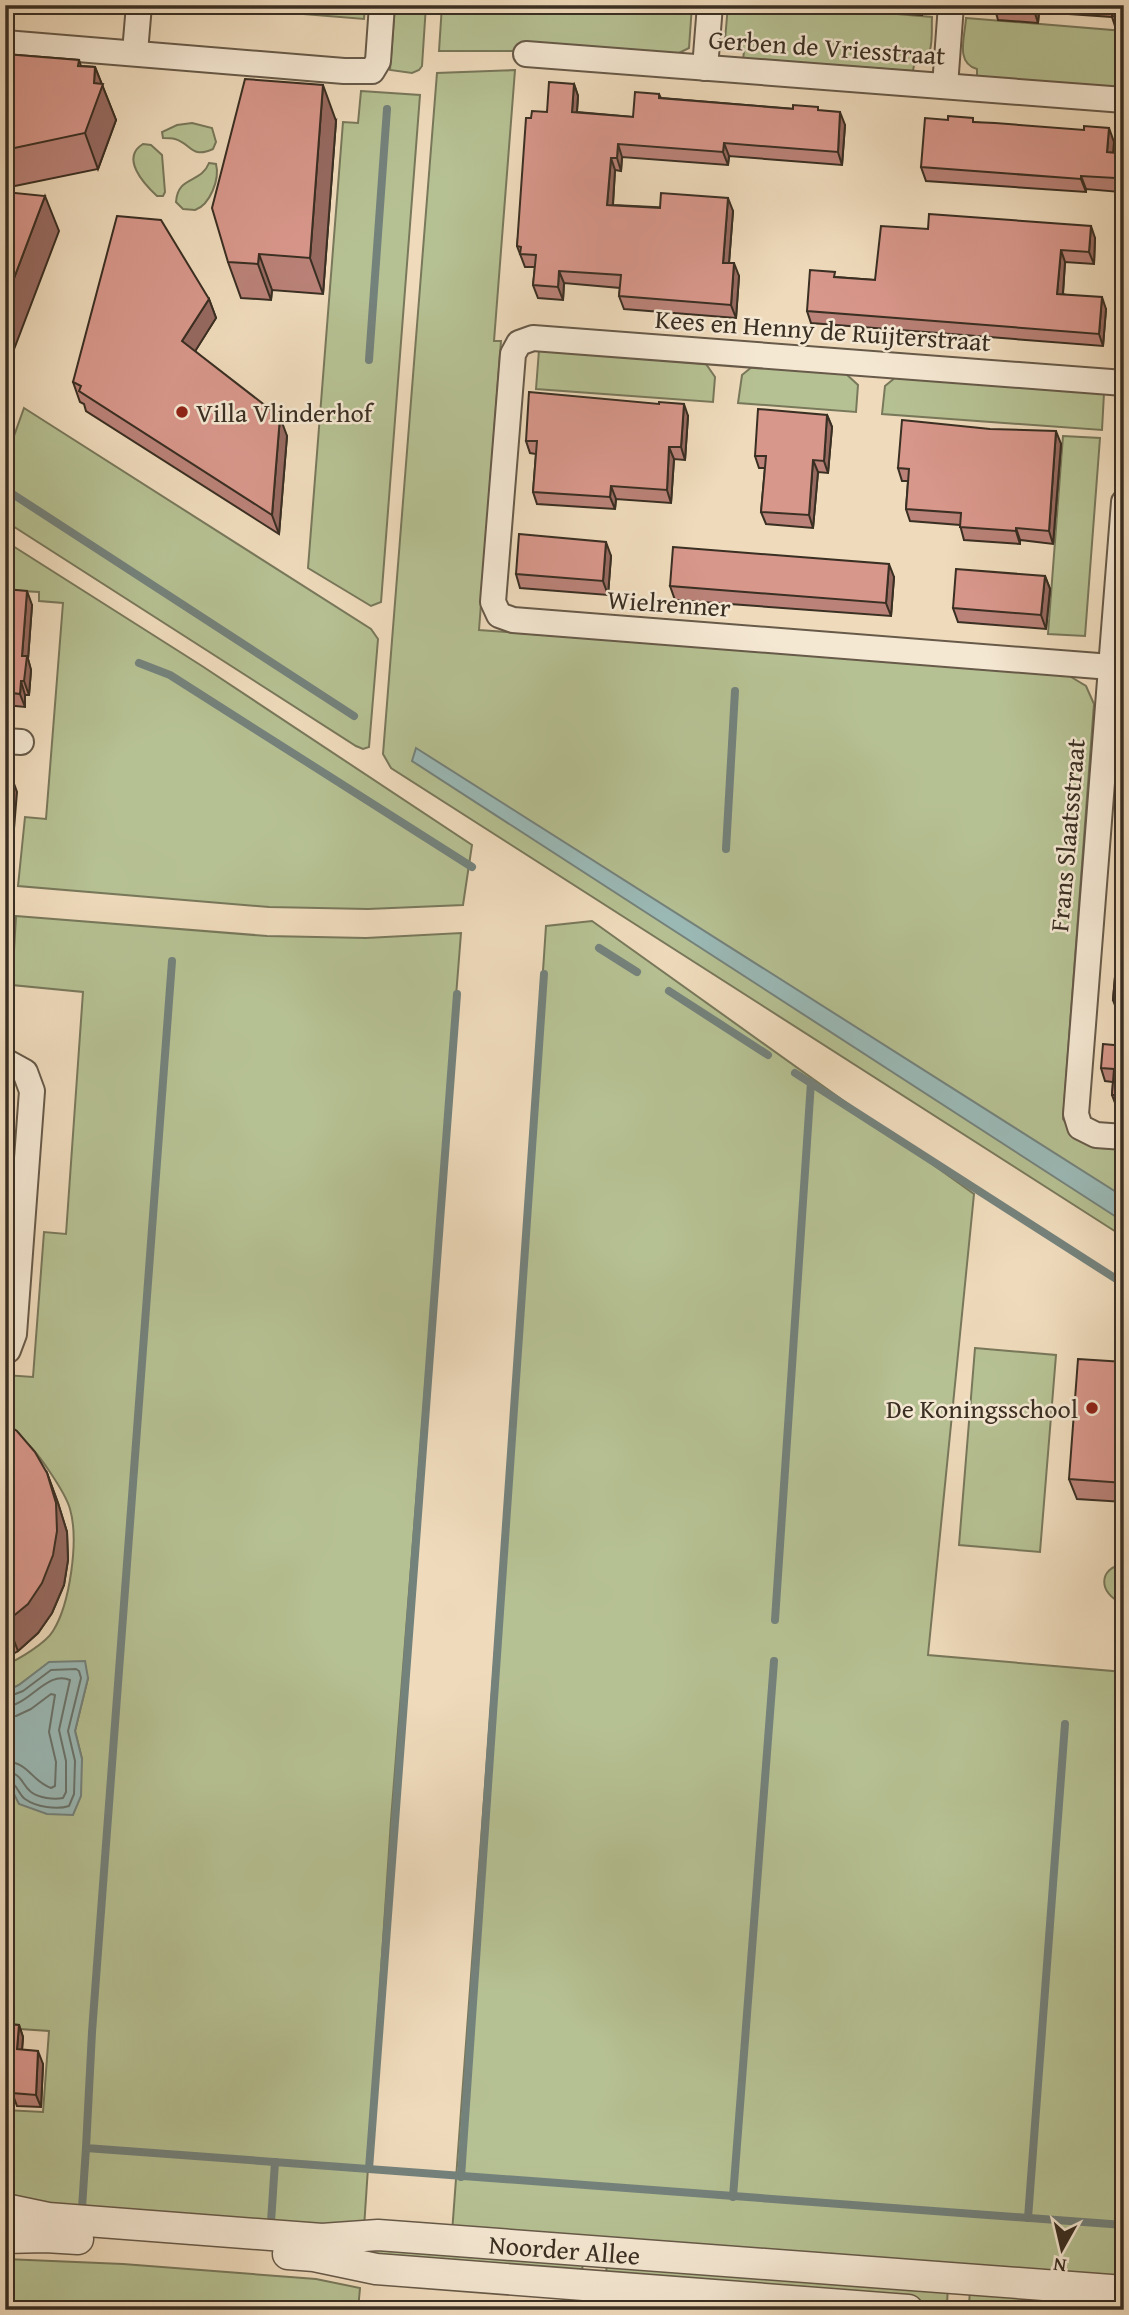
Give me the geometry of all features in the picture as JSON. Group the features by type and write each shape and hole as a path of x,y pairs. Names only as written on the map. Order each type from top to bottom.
{"street":[{"path":"135,52 139,5"},
{"path":"5,43 344,71 372,71 378,61 383,5"},
{"path":"705,68 710,5"},
{"path":"945,86 951,5"},
{"name":"Gerben de Vriesstraat","path":"526,54 1124,100"},
{"name":"Kees en Henny de Ruijterstraat","path":"519,343 533,338 1124,383"},
{"name":"Wielrenner","path":"519,343 513,354 494,602 499,615 513,621 1111,667"},
{"name":"Frans Slaatsstraat","path":"1124,502 1076,1114 1080,1127 1096,1135 1124,1137"},
{"path":"5,1061 25,1072 32,1091 14,1334 7,1351"},
{"name":"Noorder Allee","path":"5,2209 48,2218 322,2239 378,2235 1124,2291"},
{"name":"Noorder Allee","path":"5,2238 45,2237 314,2256 376,2269 908,2310"}],"green space":[{"path":"194,5 365,5 364,19"},
{"path":"395,5 426,5 422,66 412,73 390,70"},
{"path":"442,5 692,5 689,48 677,54 520,43 515,51 439,51"},
{"path":"728,5 790,5 932,17 931,46 926,58 914,65 913,71 743,59 744,52 729,47 725,40"},
{"path":"966,18 1124,31 1124,88 977,78 977,69 970,66 964,55"},
{"path":"515,70 494,341 501,341 479,630 1066,674 1086,686 1094,704 1063,1119 1076,1136 1088,1145 1124,1150 1124,1237 391,768 383,754 437,73"},
{"path":"361,91 420,95 381,602 371,606 308,568 343,122 358,123"},
{"path":"192,123 212,128 216,142 213,149 196,152 181,141 163,138 162,132 177,125"},
{"path":"143,144 151,145 162,155 163,196 157,196 136,171 134,156"},
{"path":"209,163 216,164 217,177 209,197 195,210 183,209 176,202 181,187 201,174"},
{"path":"539,350 706,364 715,377 713,402 536,389"},
{"path":"753,366 845,373 858,385 856,412 738,403 742,375"},
{"path":"896,377 1104,393 1102,430 882,414 885,386"},
{"path":"24,408 371,629 378,639 369,747 363,749 356,746 5,521 5,461"},
{"path":"1063,436 1100,438 1085,636 1048,634"},
{"path":"5,541 202,666 472,845 463,905 368,909 269,907 18,886 25,817 46,819 63,603 39,601 39,592 5,590"},
{"path":"16,916 267,936 366,938 461,933 391,1820 364,2228 102,2214 5,2196 5,2110 43,2112 49,2031 5,2028 8,1944 5,1944 5,1785 13,1792 82,1759 75,1731 88,1678 49,1663 5,1692 5,1665 31,1651 53,1631 64,1605 71,1572 74,1537 70,1509 49,1471 27,1443 5,1435 5,1375 33,1377 44,1232 66,1234 83,992 12,985"},
{"path":"592,921 974,1194 928,1655 1124,1672 1124,2284 452,2233 546,926"},
{"path":"975,1348 1056,1355 1040,1552 959,1545"},
{"path":"1124,1564 1122,1603 1109,1594 1104,1582 1109,1571"},
{"path":"320,2245 584,2258 581,2276 420,2264"},
{"path":"5,2259 123,2264 316,2279 360,2288 358,2310 5,2310"},
{"path":"606,2265 948,2285 947,2305 614,2280 607,2275"},
{"path":"970,2291 1124,2299 1124,2310 995,2310 969,2304"}],"water":[{"path":"416,748 1124,1197 1124,1222 412,761"},
{"path":"85,1661 88,1678 75,1731 82,1759 81,1796 73,1815 47,1814 19,1804 13,1792 5,1785 5,1692 19,1685 49,1662"}],"building":[{"path":"1034,5 1034,10 993,7"},
{"path":"1112,5 1124,5 1124,18 1112,16"},
{"path":"5,54 79,60 78,66 95,67 94,83 103,84 85,133 5,150"},
{"path":"245,79 323,85 310,258 259,254 258,264 228,262 212,208"},
{"path":"549,82 574,84 572,112 633,117 635,92 659,94 659,98 793,109 793,105 840,112 838,152 724,143 723,152 618,144 617,158 611,158 607,205 660,208 661,193 728,198 723,263 734,263 731,305 619,296 621,275 559,271 558,287 533,285 536,255 520,254 521,247 517,246 526,118 531,118 532,111 547,112"},
{"path":"948,116 973,118 973,122 1084,130 1084,126 1109,128 1107,152 1117,153 1115,178 1081,176 1081,179 921,167 925,118 948,120"},
{"path":"5,192 45,196 5,302"},
{"path":"929,214 1091,226 1089,252 1061,250 1057,294 1102,297 1099,334 807,311 810,270 835,272 834,277 875,280 881,226 928,229"},
{"path":"117,216 161,220 209,299 182,341 280,417 272,515 79,391 81,386 73,382"},
{"path":"529,392 684,404 681,447 669,447 667,490 611,486 610,497 533,492 537,441 526,441"},
{"path":"758,409 827,415 824,461 813,460 809,515 761,512 766,456 755,456"},
{"path":"902,420 990,429 1056,431 1049,531 960,527 961,513 906,509 909,469 898,468"},
{"path":"519,534 606,542 603,581 516,574"},
{"path":"673,547 889,564 886,603 670,586"},
{"path":"956,569 1045,576 1041,615 953,608"},
{"path":"5,589 27,591 22,656 27,656 20,694 5,692"},
{"path":"1124,873 1124,1001 1113,1000"},
{"path":"1103,1044 1124,1046 1124,1095 1112,1095 1114,1069 1101,1068"},
{"path":"5,1084 9,1084 5,1134"},
{"name":"De Koningsschool","path":"1078,1359 1124,1362 1124,1483 1069,1479"},
{"path":"5,1423 17,1431 35,1452 47,1473 56,1503 57,1531 53,1555 42,1583 28,1604 5,1623 5,1560 14,1527 13,1509 5,1486"},
{"path":"5,2024 19,2025 17,2049 38,2051 36,2095 12,2093 13,2085 5,2085"}],"waterway":[{"path":"369,360 387,109"},
{"path":"11,493 354,716"},
{"path":"139,663 170,675 472,867"},
{"path":"726,849 735,691"},
{"path":"599,948 637,972"},
{"path":"172,961 92,2032 86,2148 1124,2225"},
{"path":"461,2177 544,974"},
{"path":"669,991 768,1055"},
{"path":"369,2169 457,994"},
{"path":"795,1073 1124,1284"},
{"path":"775,1620 811,1082"},
{"path":"733,2197 774,1661"},
{"path":"1028,2218 1065,1724"},
{"path":"82,2208 86,2148"},
{"path":"271,2222 275,2162"}],"place":[{"name":"Villa Vlinderhof","path":"182,412"},
{"name":"De Koningsschool","path":"1092,1408"}]}
